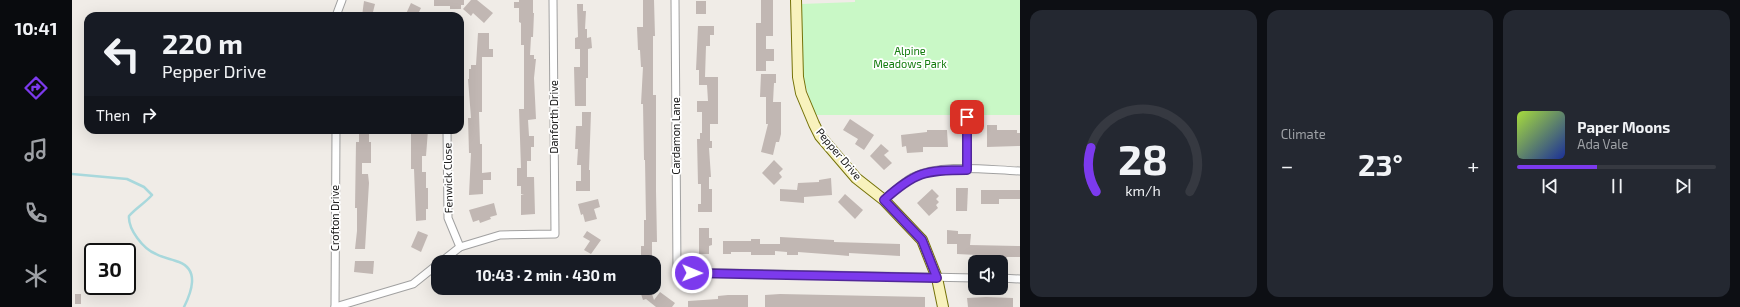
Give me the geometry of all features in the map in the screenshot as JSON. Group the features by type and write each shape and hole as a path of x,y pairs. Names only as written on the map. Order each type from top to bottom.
{"street":[{"path":"338,12 342,0"},
{"name":"Danforth Drive","path":"460,247 500,235 555,234 553,0"},
{"name":"Cardamon Lane","path":"675,0 676,272 937,278"},
{"name":"Pepper Drive","path":"796,0 797,72 806,109 820,136 856,178 884,200 922,240 937,278 943,307"},
{"path":"967,117 967,170"},
{"name":"Crofton Drive","path":"335,307 336,134"},
{"name":"Fenwick Close","path":"448,134 448,218 460,247"},
{"path":"884,200 902,185 921,174 944,170 1020,171"},
{"path":"450,255 460,247"},
{"path":"335,307 412,284 431,269"},
{"path":"937,278 968,278"},
{"path":"1008,278 1020,278"}],"green space":[{"name":"Alpine Meadows Park","path":"855,0 1020,0 1020,115 815,115 805,84 801,63 801,4 855,2"}],"building":[{"path":"434,0 464,0 464,5 461,5 461,9 450,9 450,6 434,6"},
{"path":"471,0 477,0 493,13 484,23 473,13 471,16 463,9"},
{"path":"519,0 533,0 533,37 531,37 530,55 534,55 534,59 536,59 534,78 536,119 528,120 529,136 534,136 534,147 531,147 531,161 527,161 527,177 534,177 535,214 521,215 521,195 524,194 521,194 521,186 517,186 517,168 521,168 519,109 524,109 524,45 521,45 519,8 514,8 514,2 519,2"},
{"path":"643,0 654,0 655,36 653,36 653,95 656,95 657,242 652,242 652,255 641,255 641,246 644,246 644,220 646,220 645,160 643,104 641,104 643,67 641,67 640,50 638,50 637,27 643,27"},
{"path":"761,0 773,0 773,36 766,36 766,49 774,49 774,61 766,61 766,71 756,71 756,23 761,23"},
{"path":"364,1 375,4 373,12 363,12"},
{"path":"696,1 706,1 706,14 696,14"},
{"path":"411,3 421,8 419,12 407,12"},
{"path":"577,4 583,4 583,11 586,11 585,29 587,29 587,38 591,37 592,48 588,49 586,106 575,106 574,67 580,67 580,49 575,49 575,38 578,37"},
{"path":"698,26 714,26 714,35 710,35 710,46 706,46 705,77 718,77 718,124 710,124 710,141 712,141 712,148 709,148 711,177 709,177 709,189 712,189 712,212 698,212 698,204 701,204 701,184 698,184 697,139 700,139 700,133 702,133 702,112 697,112 697,101 708,101 707,85 699,85 699,70 696,70"},
{"path":"478,33 489,33 489,49 493,49 493,57 482,57 482,112 479,112 480,144 482,144 482,173 491,172 491,180 483,180 483,194 469,195 471,153 469,153 468,118 471,118 468,79 471,65 476,65"},
{"path":"761,74 776,74 773,102 781,102 781,134 779,142 776,142 773,155 761,152 768,124 766,124 766,97 760,97"},
{"path":"582,112 591,112 589,170 590,191 576,191 576,181 581,181 581,165 577,165 578,149 575,149 576,126 582,126"},
{"path":"850,119 874,135 864,150 855,144 858,139 843,130"},
{"path":"987,125 997,125 997,130 1017,130 1017,133 1020,133 1020,146 987,147"},
{"path":"927,130 947,130 948,147 923,147 923,152 907,153 906,146 902,147 901,135 927,132"},
{"path":"359,134 369,134 369,142 371,142 371,163 362,163 362,174 368,174 369,183 365,249 355,249 357,231 357,208 355,208 356,142 359,142"},
{"path":"411,134 428,134 426,156 422,156 422,172 426,172 426,188 428,188 428,209 426,209 426,220 416,221 414,169 411,169"},
{"path":"881,144 889,151 884,155 892,163 884,170 870,156"},
{"path":"774,160 783,169 779,173 782,177 774,185 762,173"},
{"path":"831,178 832,195 804,197 804,203 780,201 780,189 797,190 798,183 819,182 819,180"},
{"path":"956,188 968,188 967,211 956,211"},
{"path":"932,189 939,196 936,199 939,202 936,205 938,208 929,216 917,203"},
{"path":"981,190 1020,190 1020,199 999,199 999,204 981,204"},
{"path":"845,194 863,210 855,219 838,202"},
{"path":"598,199 600,207 594,209 597,219 585,222 578,204"},
{"path":"494,203 497,215 480,223 479,220 473,222 469,210"},
{"path":"699,228 709,228 709,238 712,238 712,245 709,246 709,254 699,254"},
{"path":"947,230 958,231 958,234 971,234 970,245 1020,246 1020,257 1008,257 1008,255 957,254 957,244 947,244"},
{"path":"418,231 428,235 421,252 411,247"},
{"path":"587,231 601,240 591,254 584,250 590,241 583,237"},
{"path":"780,237 834,240 834,242 900,244 900,256 849,253 849,256 798,252 798,255 787,255 787,252 775,251 775,255 751,255 751,252 731,252 731,254 723,254 723,241 751,241 751,239 760,239 760,244 780,244"},
{"path":"355,261 374,261 373,274 354,272"},
{"path":"661,293 675,303 672,307 656,307 646,299 643,300 641,295 652,295 654,300 658,295 661,295"},
{"path":"75,294 81,294 81,304 75,304"},
{"path":"728,295 748,295 748,307 688,307 688,301 718,299 718,296"},
{"path":"765,295 925,297 925,307 765,307"},
{"path":"967,298 1013,298 1013,307 968,307"}],"waterway":[{"path":"72,174 127,179 144,187 152,195 129,216 129,221 137,238 146,248 159,255 179,262 190,270 192,276 191,289 184,307"}],"route":[{"path":"692,273 937,278 922,240 884,200 902,185 921,174 944,170 967,170 967,117"}]}
